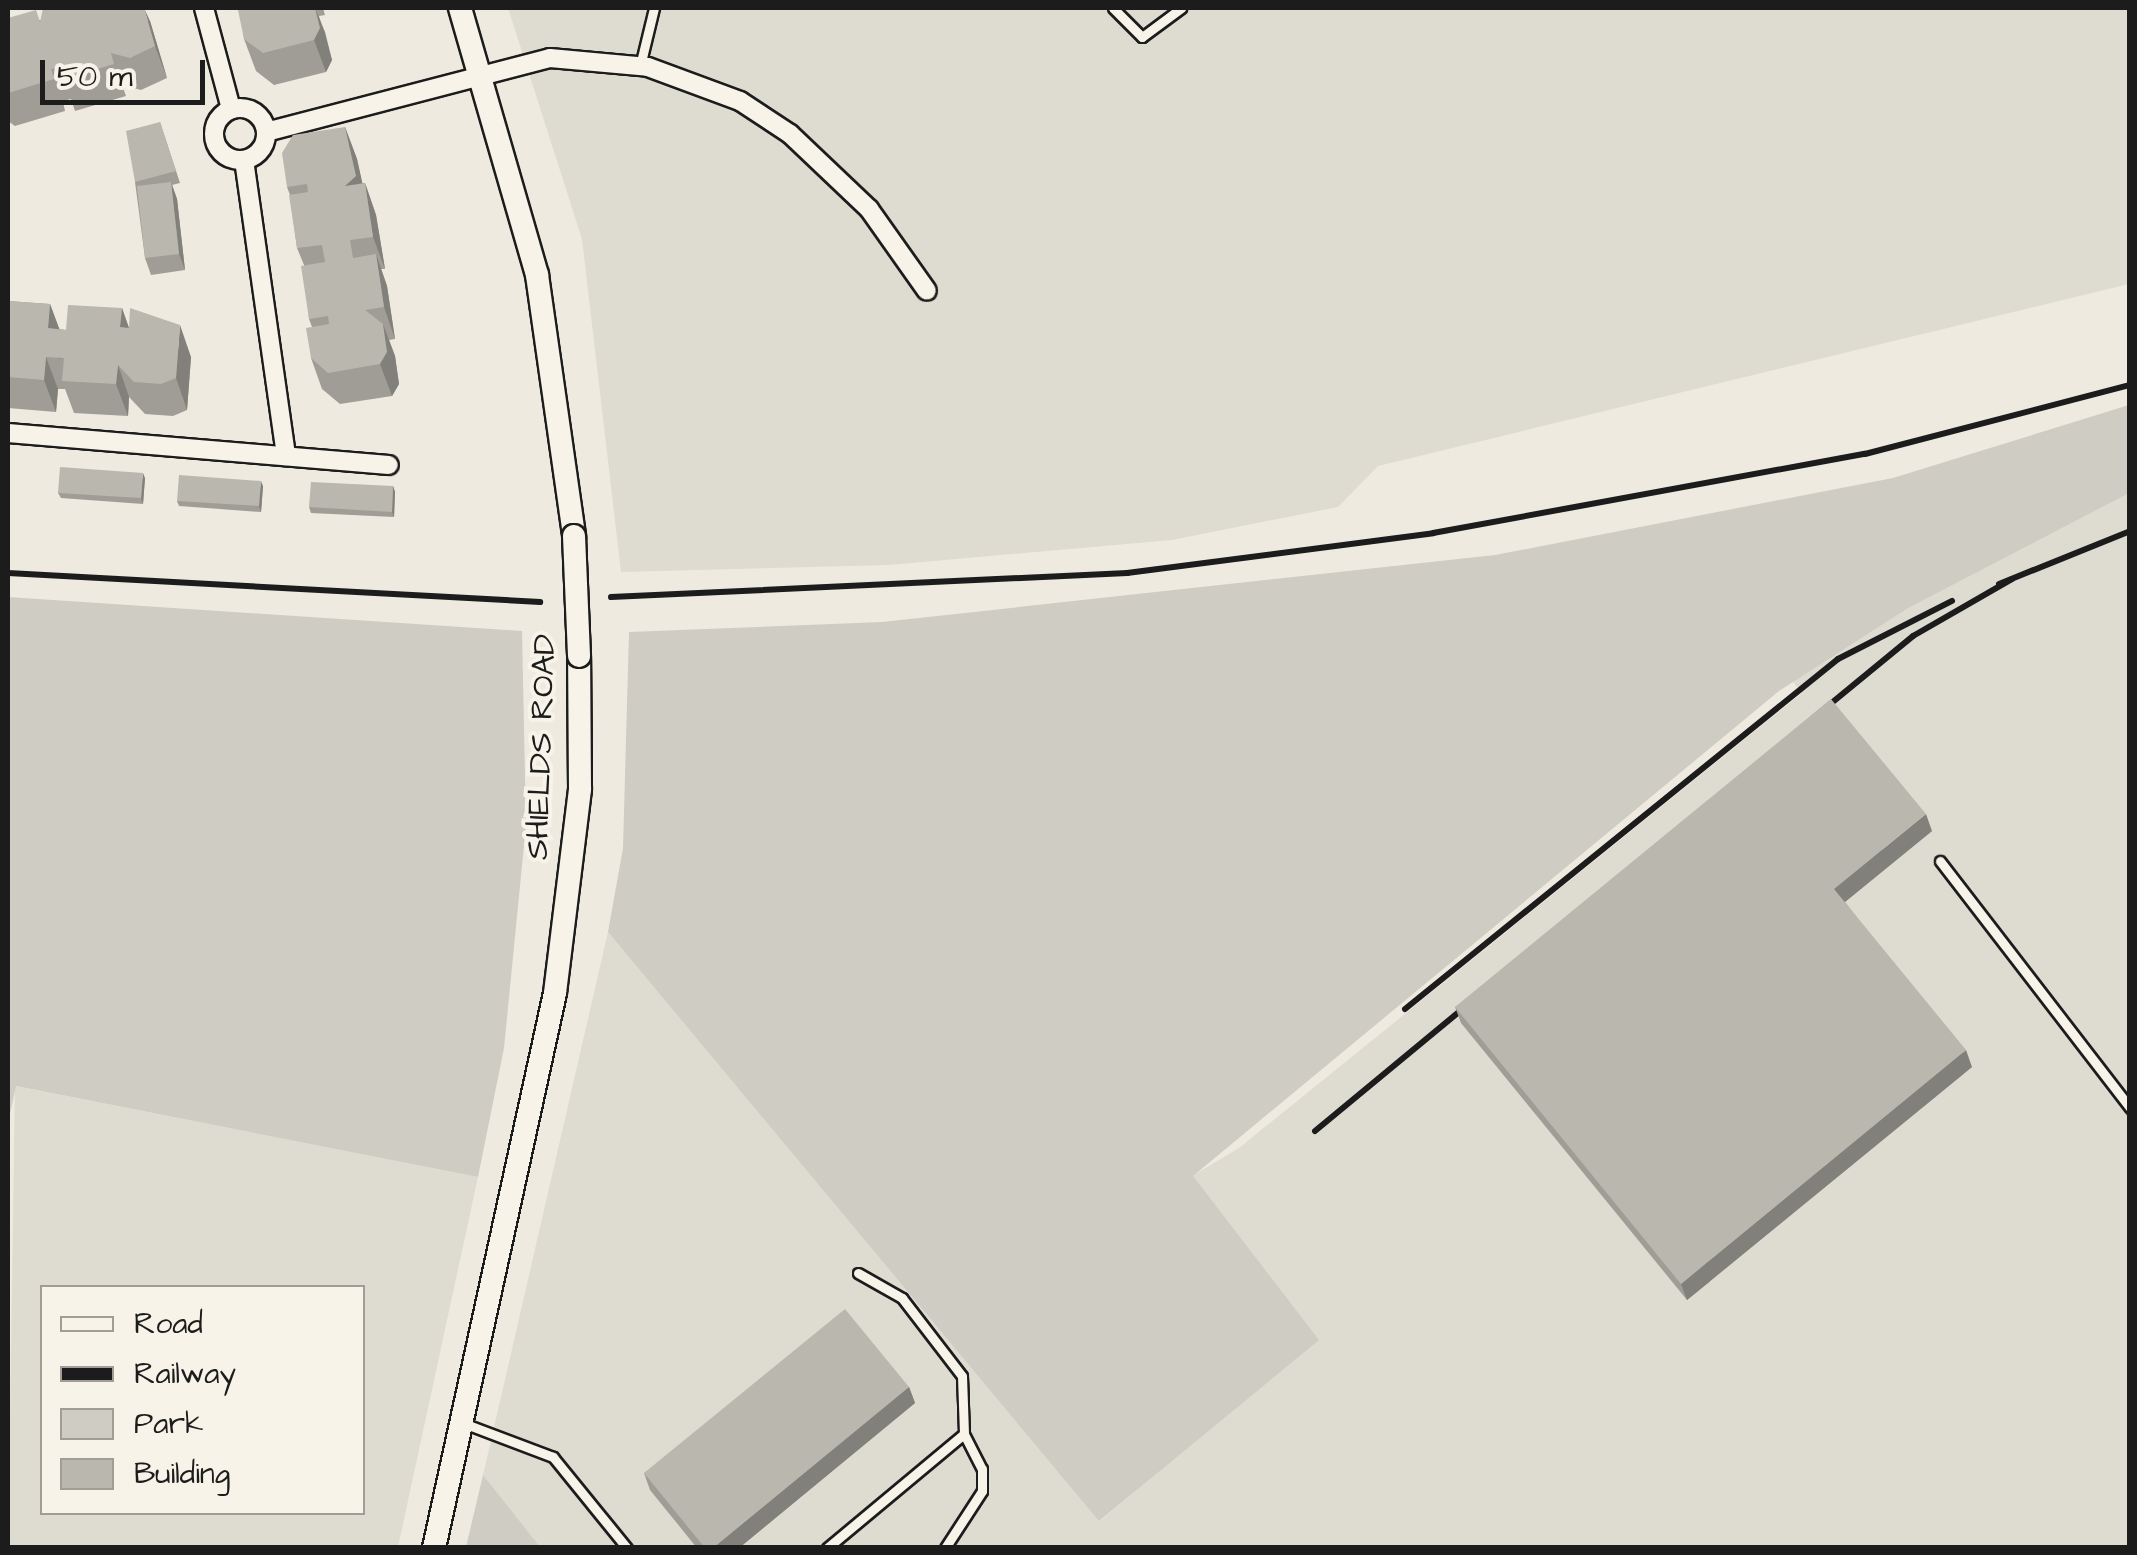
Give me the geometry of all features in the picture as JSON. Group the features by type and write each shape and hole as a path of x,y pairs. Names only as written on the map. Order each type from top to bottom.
{"street":[{"path":"204,8 231,109 214,136 227,157 244,160 259,152 266,132 256,113 231,109"},
{"name":"SHIELDS ROAD","path":"434,1548 555,993 580,789 574,536 537,275 460,8"},
{"path":"266,132 477,72 550,58 640,66 740,101 790,134 869,209 927,291"},
{"path":"244,160 286,456"},
{"path":"8,433 389,464"}],"lane":[{"path":"640,66 654,8"},
{"path":"1113,8 1142,37 1181,8"},
{"path":"1940,861 2130,1108"},
{"path":"858,1273 902,1298 962,1376 964,1434 982,1469 982,1491 946,1548"},
{"path":"460,1422 553,1457 626,1548"},
{"path":"826,1548 964,1434"}],"shaded area":[{"path":"508,8 2129,8 2129,284 1378,466 1338,507 1172,540 889,565 621,572 582,239"},
{"path":"2129,461 2129,1547 540,1548 483,1475 608,932 1100,1521 1157,1473 1192,1176 1239,1148 1802,693 1710,580"},
{"path":"15,1086 478,1177 398,1547 8,1548"}],"green space":[{"path":"2129,405 2129,493 1908,608 1779,691 1193,1176 1319,1340 1099,1521 608,932 623,848 629,632 882,622 1495,555 1893,478"},
{"path":"8,597 522,631 526,825 504,1048 478,1177 16,1086 8,1123"},
{"path":"483,1475 540,1547 466,1547"}],"building":[{"path":"43,8 144,8 155,46 130,58 111,53 114,64 63,79 60,67 51,69 54,79 8,93 8,18 36,10 40,22"},
{"path":"315,8 320,28 314,40 263,53 244,39 238,10"},
{"path":"160,122 176,171 135,182 126,131"},
{"path":"345,127 356,176 345,186 365,183 373,237 350,240 353,258 376,254 384,307 365,310 383,324 387,352 380,364 328,373 311,358 306,328 329,324 328,316 309,319 301,266 325,262 322,245 297,248 289,195 308,192 307,184 287,187 282,153 293,135"},
{"path":"171,182 179,254 145,258 137,186"},
{"path":"8,301 50,304 48,328 66,330 68,305 122,308 120,327 129,328 130,308 180,325 176,378 161,384 134,382 118,365 116,384 62,381 64,358 46,357 44,380 8,377"},
{"path":"60,467 143,473 141,498 58,493"},
{"path":"179,475 261,481 259,506 177,501"},
{"path":"311,482 393,486 392,512 309,507"},
{"path":"1831,699 1926,814 1834,889 1966,1050 1681,1284 1455,1007"},
{"path":"845,1309 909,1387 713,1548 705,1548 644,1473"}],"railway":[{"path":"611,597 1127,573 1433,533 1865,454 2130,385"},
{"path":"1999,584 2130,531"},
{"path":"8,573 540,602"},
{"path":"1812,719 1913,636 2012,579"},
{"path":"1405,1009 1838,659 1952,601"},
{"path":"1315,1131 1477,997"}]}
